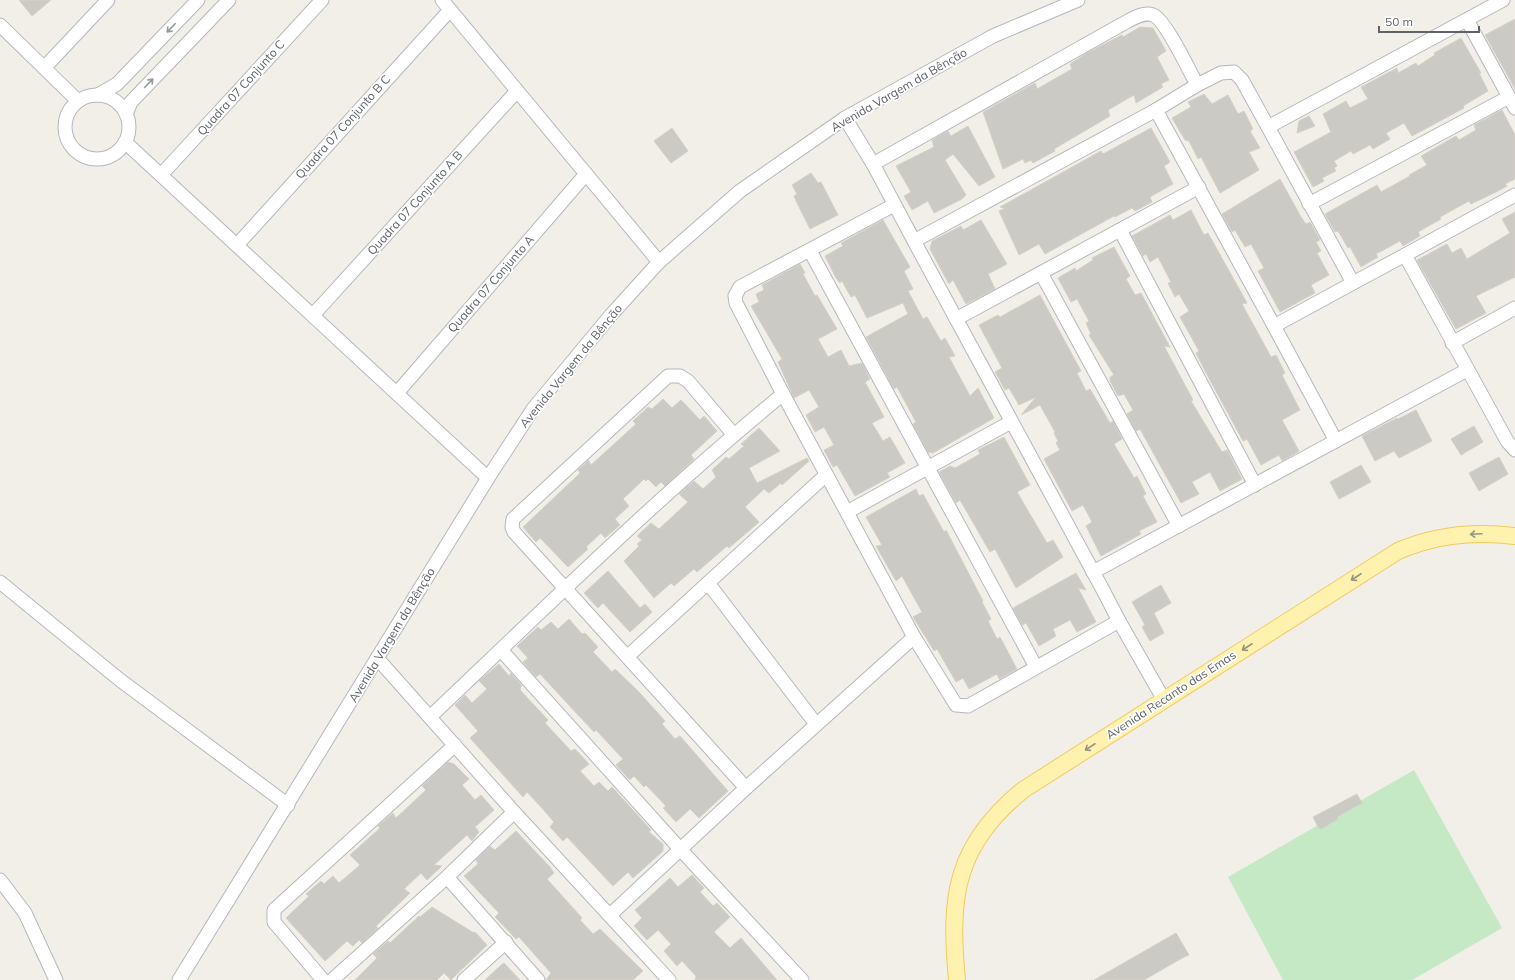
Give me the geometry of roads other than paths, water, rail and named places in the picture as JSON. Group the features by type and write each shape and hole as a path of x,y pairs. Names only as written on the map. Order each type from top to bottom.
{"main road":[{"name":"Avenida Recanto das Emas","path":"957,980 953,922 958,887 970,854 992,821 1007,804 1023,790 1398,551 1428,539 1443,536 1484,534 1515,536"}],"street":[{"path":"44,68 108,0"},
{"path":"98,95 108,97 118,102 126,114 129,130 125,142 112,155 102,158 92,158 82,154 74,148 68,139 66,129 67,119 71,109 78,102 88,97 98,95 117,84 198,0"},
{"path":"126,114 131,102 228,0"},
{"name":"Quadra 07 Conjunto C","path":"161,175 322,0"},
{"name":"Avenida Vargem da Bênção","path":"179,980 488,478 533,409 610,315 659,262 740,191 845,118 993,36 1078,0"},
{"path":"1268,127 1503,0"},
{"path":"446,5 659,262"},
{"name":"Quadra 07 Conjunto B C","path":"236,245 446,5"},
{"path":"873,164 1119,26 1145,14 1152,14 1163,22 1197,85"},
{"path":"1309,204 1512,102 1467,20"},
{"path":"0,25 78,102"},
{"path":"914,241 1156,110 1197,85 1221,73 1234,72 1242,80 1353,283"},
{"name":"Quadra 07 Conjunto A B","path":"313,315 517,91"},
{"path":"1156,110 1336,440"},
{"path":"845,118 873,164 1093,572 1118,622 1164,700"},
{"path":"125,142 488,478"},
{"name":"Quadra 07 Conjunto A","path":"397,393 586,174"},
{"path":"956,319 1198,187"},
{"path":"1274,326 1515,195"},
{"path":"894,205 740,287 735,296 736,303 826,475 914,637 952,701 956,705 962,707 968,706 1118,622"},
{"path":"1120,230 1255,485"},
{"path":"810,251 926,468 1036,668"},
{"path":"1405,255 1466,370 1507,441 1515,450"},
{"path":"1041,273 1179,526"},
{"path":"1452,344 1515,308"},
{"path":"1093,572 1466,370"},
{"path":"734,435 688,380 680,376 672,375 513,519 512,527 514,532 628,656 746,788"},
{"path":"431,716 500,650 734,435 783,394"},
{"path":"847,512 1011,422"},
{"path":"628,656 826,475"},
{"path":"0,582 120,680 288,805"},
{"path":"708,583 816,724"},
{"path":"610,915 746,788 914,637"},
{"path":"500,650 680,849 802,980"},
{"path":"378,658 431,716 514,812 669,980"},
{"path":"323,980 274,922 274,910 455,745"},
{"path":"332,980 447,877 514,812"},
{"path":"447,877 538,980"},
{"path":"0,880 25,912 56,980"},
{"path":"464,980 506,942"}]}
